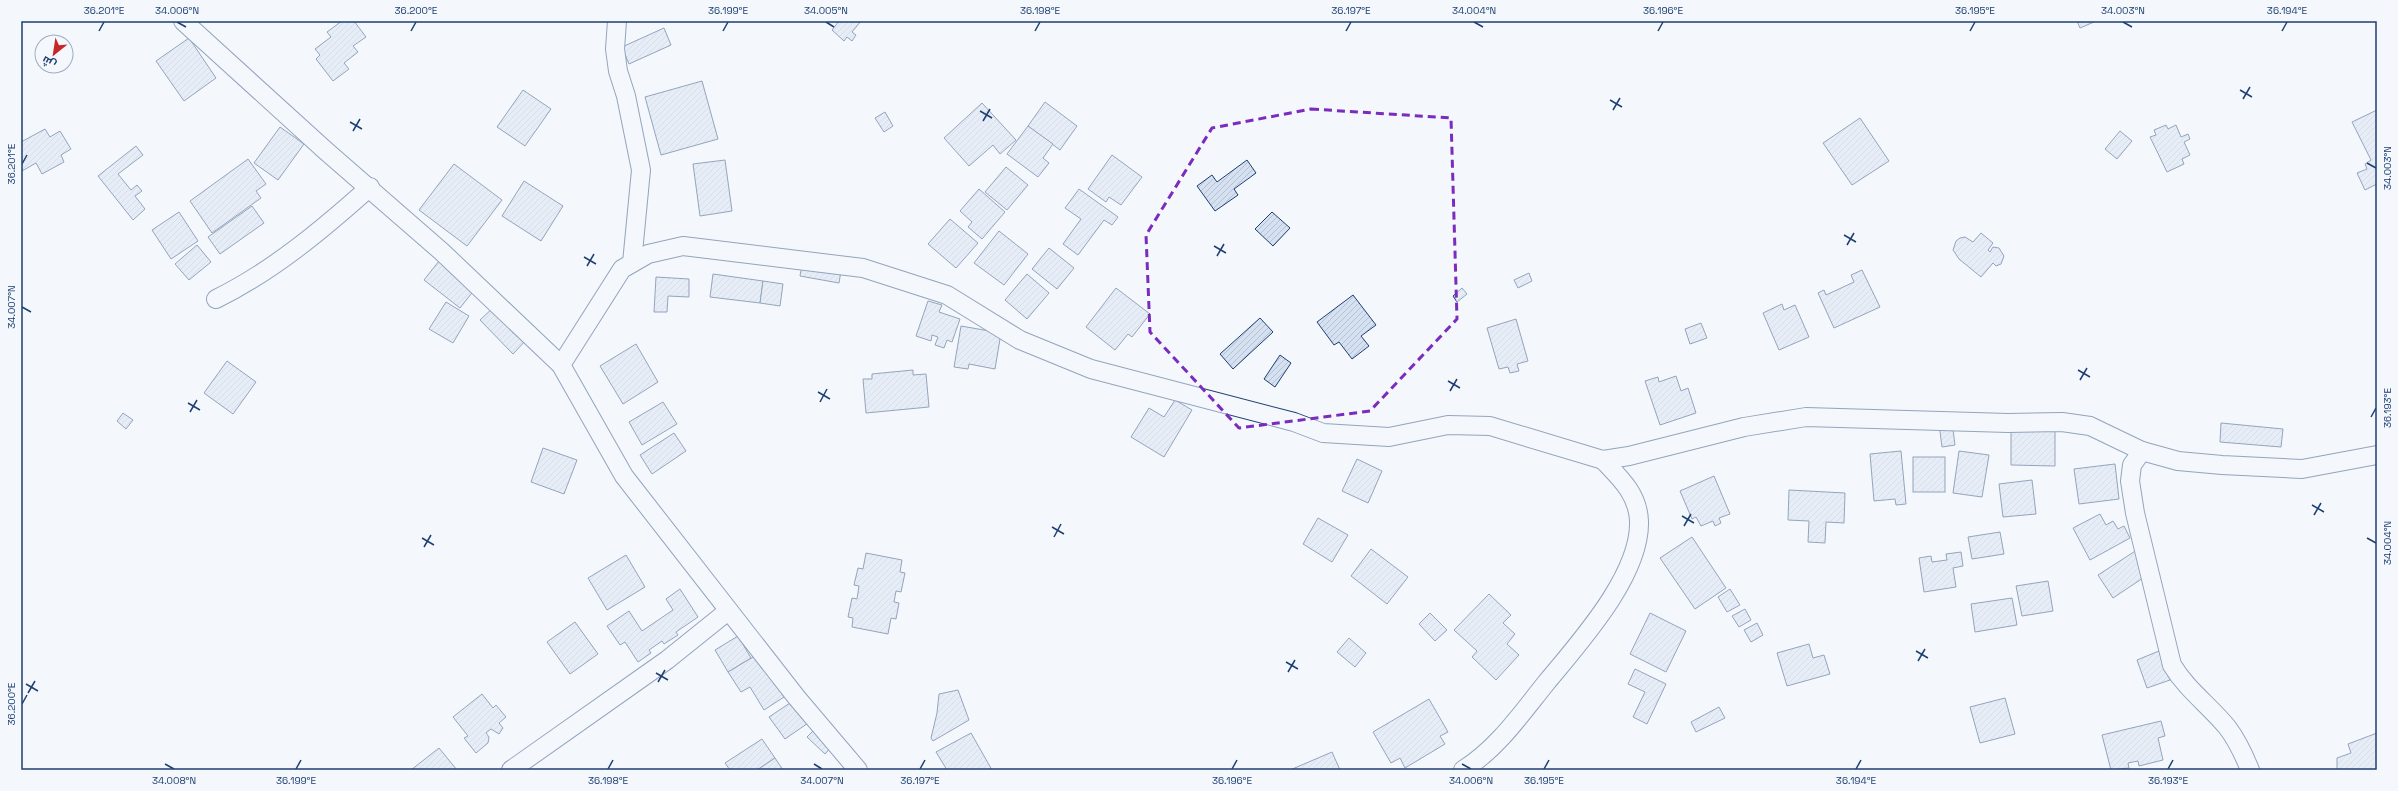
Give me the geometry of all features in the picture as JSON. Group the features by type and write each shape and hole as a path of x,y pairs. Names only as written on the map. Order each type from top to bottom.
{"street":[{"path":"183,21 326,151 370,187 441,251 561,365 624,476 728,611 858,770"},
{"path":"618,21 615,49 618,71 626,96 641,170 632,263"},
{"path":"216,299 242,286 289,254 326,226 370,187"},
{"path":"561,365 622,269 648,254 683,246 863,268 947,295 1020,340 1091,369 1294,422 1323,433 1389,437 1448,425 1490,426 1603,460 1629,456 1744,427 1806,417 2008,423 2062,422 2090,426 2142,451 2178,461 2302,469 2377,455"},
{"path":"2142,451 2132,465 2130,481 2135,513 2172,665 2182,681 2226,727 2243,753 2250,770"},
{"path":"1462,770 1497,743 1596,623 1620,582 1633,553 1638,536 1639,520 1635,503 1627,485 1603,460"},
{"path":"511,770 667,660 728,611"}],"highlighted area":[{"path":"1311,109 1451,118 1457,319 1370,411 1239,428 1150,332 1146,235 1212,128"}],"building":[{"path":"342,21 354,21 366,37 353,46 358,52 344,63 349,69 333,81 316,59 320,55 315,49 331,37 327,32"},
{"path":"839,21 861,21 852,32 856,35 852,41 847,37 844,41 832,30"},
{"path":"2077,21 2093,21 2094,22 2080,28"},
{"path":"664,28 671,45 629,64 622,47"},
{"path":"189,38 216,78 184,101 156,61"},
{"path":"702,81 718,139 661,155 645,97"},
{"path":"523,90 551,109 525,146 497,127"},
{"path":"1045,102 1077,126 1060,150 1028,126"},
{"path":"982,103 1016,140 1000,154 993,145 969,166 944,138"},
{"path":"2377,110 2377,184 2365,190 2357,173 2367,169 2365,164 2371,160 2352,122"},
{"path":"885,112 893,126 884,132 875,118"},
{"path":"1860,118 1889,161 1852,185 1823,143"},
{"path":"2166,125 2168,129 2176,125 2181,137 2188,134 2190,139 2184,142 2190,155 2182,159 2184,164 2167,172 2150,137 2156,135 2154,130"},
{"path":"1028,126 1053,144 1043,158 1049,163 1038,177 1007,154"},
{"path":"280,127 304,144 278,180 254,163"},
{"path":"45,129 50,137 60,131 71,149 61,155 64,162 42,174 36,163 22,171 21,142"},
{"path":"2120,131 2132,141 2117,159 2105,149"},
{"path":"136,146 143,155 118,174 131,190 137,185 142,191 135,196 145,209 133,220 98,176"},
{"path":"1112,155 1142,177 1121,205 1109,197 1106,202 1088,189"},
{"path":"248,159 266,184 256,191 261,198 212,233 190,201"},
{"path":"725,160 732,211 700,216 693,164"},
{"path":"1247,160 1256,173 1234,189 1238,195 1215,211 1197,186 1212,175 1217,182"},
{"path":"454,164 502,200 467,246 419,210"},
{"path":"1006,167 1028,185 1007,210 985,192"},
{"path":"524,181 563,206 541,241 502,216"},
{"path":"979,189 1005,212 982,239 968,227 972,222 960,211"},
{"path":"1079,189 1118,217 1112,225 1104,220 1078,255 1063,244 1081,219 1065,208"},
{"path":"252,206 264,223 220,254 208,237"},
{"path":"179,212 198,241 171,259 152,230"},
{"path":"1272,212 1290,228 1273,246 1255,229"},
{"path":"950,219 978,243 956,268 928,244"},
{"path":"999,231 1028,254 1004,285 974,263"},
{"path":"1981,233 1993,243 1988,250 1990,252 1993,247 1999,248 2004,256 2001,264 1996,266 1993,263 1981,277 1959,259 1953,250 1956,241 1960,238 1965,237 1973,242"},
{"path":"197,245 211,262 189,280 175,264"},
{"path":"1049,248 1074,268 1057,289 1032,269"},
{"path":"439,261 475,289 460,308 424,280"},
{"path":"802,264 841,271 839,283 800,276"},
{"path":"1862,270 1880,307 1834,328 1818,293 1824,290 1826,295 1854,282 1851,275"},
{"path":"1529,273 1532,281 1518,288 1514,280"},
{"path":"713,274 763,281 760,303 710,297"},
{"path":"1027,274 1049,293 1027,319 1005,300"},
{"path":"656,277 689,279 689,297 668,296 667,312 654,312"},
{"path":"763,281 783,284 780,306 760,303"},
{"path":"1116,288 1150,314 1132,337 1128,334 1115,350 1086,327"},
{"path":"1462,288 1467,294 1457,302 1453,296"},
{"path":"1353,295 1376,325 1361,336 1369,346 1352,359 1339,342 1334,345 1317,322"},
{"path":"928,301 942,305 939,312 960,319 952,342 947,340 944,348 935,345 938,337 932,335 931,341 916,336"},
{"path":"446,302 469,316 453,343 429,329"},
{"path":"1782,304 1784,310 1795,305 1809,337 1779,350 1763,313"},
{"path":"495,306 527,339 513,354 480,320"},
{"path":"1260,318 1273,332 1233,369 1220,354"},
{"path":"1516,319 1528,361 1517,364 1519,371 1510,373 1508,367 1499,369 1487,328"},
{"path":"1701,323 1707,338 1690,344 1685,329"},
{"path":"961,326 1001,333 995,369 969,364 968,369 954,367"},
{"path":"636,344 658,382 623,404 600,366"},
{"path":"1280,355 1291,363 1275,387 1264,379"},
{"path":"227,361 256,382 233,414 204,393"},
{"path":"913,370 913,375 926,374 929,407 866,413 863,379 872,379 872,374"},
{"path":"1676,376 1681,391 1688,388 1696,413 1660,425 1645,381 1658,377 1659,382"},
{"path":"1175,400 1192,410 1164,457 1131,437 1149,408 1164,417"},
{"path":"663,402 677,424 642,445 629,422"},
{"path":"123,413 133,420 126,429 117,421"},
{"path":"1952,422 1955,445 1942,447 1939,424"},
{"path":"2221,423 2283,429 2281,447 2220,442"},
{"path":"2011,426 2055,427 2055,466 2011,465"},
{"path":"674,433 686,451 652,474 640,455"},
{"path":"543,448 577,460 564,494 531,482"},
{"path":"1901,451 1906,504 1896,505 1895,499 1874,501 1870,454"},
{"path":"1959,451 1989,455 1982,497 1953,493"},
{"path":"1913,457 1945,457 1945,492 1913,492"},
{"path":"1357,459 1382,471 1368,503 1342,491"},
{"path":"2115,464 2119,499 2079,504 2074,469"},
{"path":"1714,476 1730,514 1719,518 1721,523 1715,526 1713,521 1701,526 1696,517 1692,519 1680,491"},
{"path":"2032,480 2036,514 2003,517 1999,484"},
{"path":"1789,490 1845,493 1844,523 1826,522 1825,543 1808,542 1809,521 1788,520"},
{"path":"2100,514 2106,525 2113,521 2118,529 2124,526 2130,538 2090,560 2073,528"},
{"path":"1318,518 1348,535 1332,562 1303,544"},
{"path":"2000,532 2004,554 1972,559 1968,537"},
{"path":"1692,537 1726,588 1695,609 1660,558"},
{"path":"2140,548 2149,574 2113,598 2098,575"},
{"path":"1371,549 1408,577 1387,604 1351,576"},
{"path":"1961,552 1963,566 1953,568 1956,587 1924,592 1919,558 1931,556 1932,562 1947,560 1946,554"},
{"path":"866,553 902,560 900,572 905,573 901,592 896,591 894,602 899,603 896,619 891,618 888,634 852,627 853,618 848,617 852,598 857,599 859,586 854,585 858,568 863,569"},
{"path":"626,555 645,587 607,610 588,578"},
{"path":"2048,581 2053,611 2022,616 2016,586"},
{"path":"680,589 698,617 676,632 678,635 664,644 662,641 649,650 651,653 638,662 625,642 620,645 607,626 629,611 642,631 673,610 666,599"},
{"path":"1730,589 1740,605 1727,612 1718,597"},
{"path":"1489,594 1511,615 1503,623 1515,634 1507,644 1519,655 1496,680 1472,657 1477,651 1454,630"},
{"path":"2012,598 2017,625 1975,632 1971,604"},
{"path":"1745,609 1751,620 1739,627 1732,616"},
{"path":"1430,613 1447,630 1435,641 1419,624"},
{"path":"1650,613 1686,631 1666,672 1630,654"},
{"path":"575,622 598,654 570,674 547,642"},
{"path":"1757,623 1763,635 1751,642 1744,630"},
{"path":"738,636 751,658 728,672 715,650"},
{"path":"1349,638 1366,653 1355,667 1337,652"},
{"path":"1809,644 1813,658 1824,655 1830,674 1787,686 1777,653"},
{"path":"2159,651 2170,680 2147,688 2137,660"},
{"path":"758,654 784,697 764,710 750,687 741,692 728,672"},
{"path":"1635,669 1666,684 1647,724 1633,717 1645,692 1628,684"},
{"path":"958,690 969,720 933,741 931,738 937,713 939,694"},
{"path":"482,694 493,708 496,705 506,717 499,723 503,728 499,734 491,729 486,733 489,737 488,743 476,753 464,738 468,736 453,717"},
{"path":"2005,698 2015,734 1980,743 1970,707"},
{"path":"796,699 811,721 785,739 769,717"},
{"path":"1429,699 1448,732 1440,736 1445,744 1405,768 1400,758 1391,763 1373,732"},
{"path":"1719,707 1725,718 1696,732 1691,722"},
{"path":"2161,721 2165,736 2158,738 2163,760 2139,766 2138,761 2128,763 2129,768 2111,770 2102,735"},
{"path":"814,730 832,746 825,754 807,737"},
{"path":"971,733 992,770 947,770 936,752"},
{"path":"2377,733 2377,770 2337,770 2337,758 2351,753 2348,744"},
{"path":"762,739 775,758 757,770 730,770 725,763"},
{"path":"439,748 457,770 411,770"},
{"path":"1332,752 1340,770 1290,770"},
{"path":"775,758 783,770 757,770"}]}
